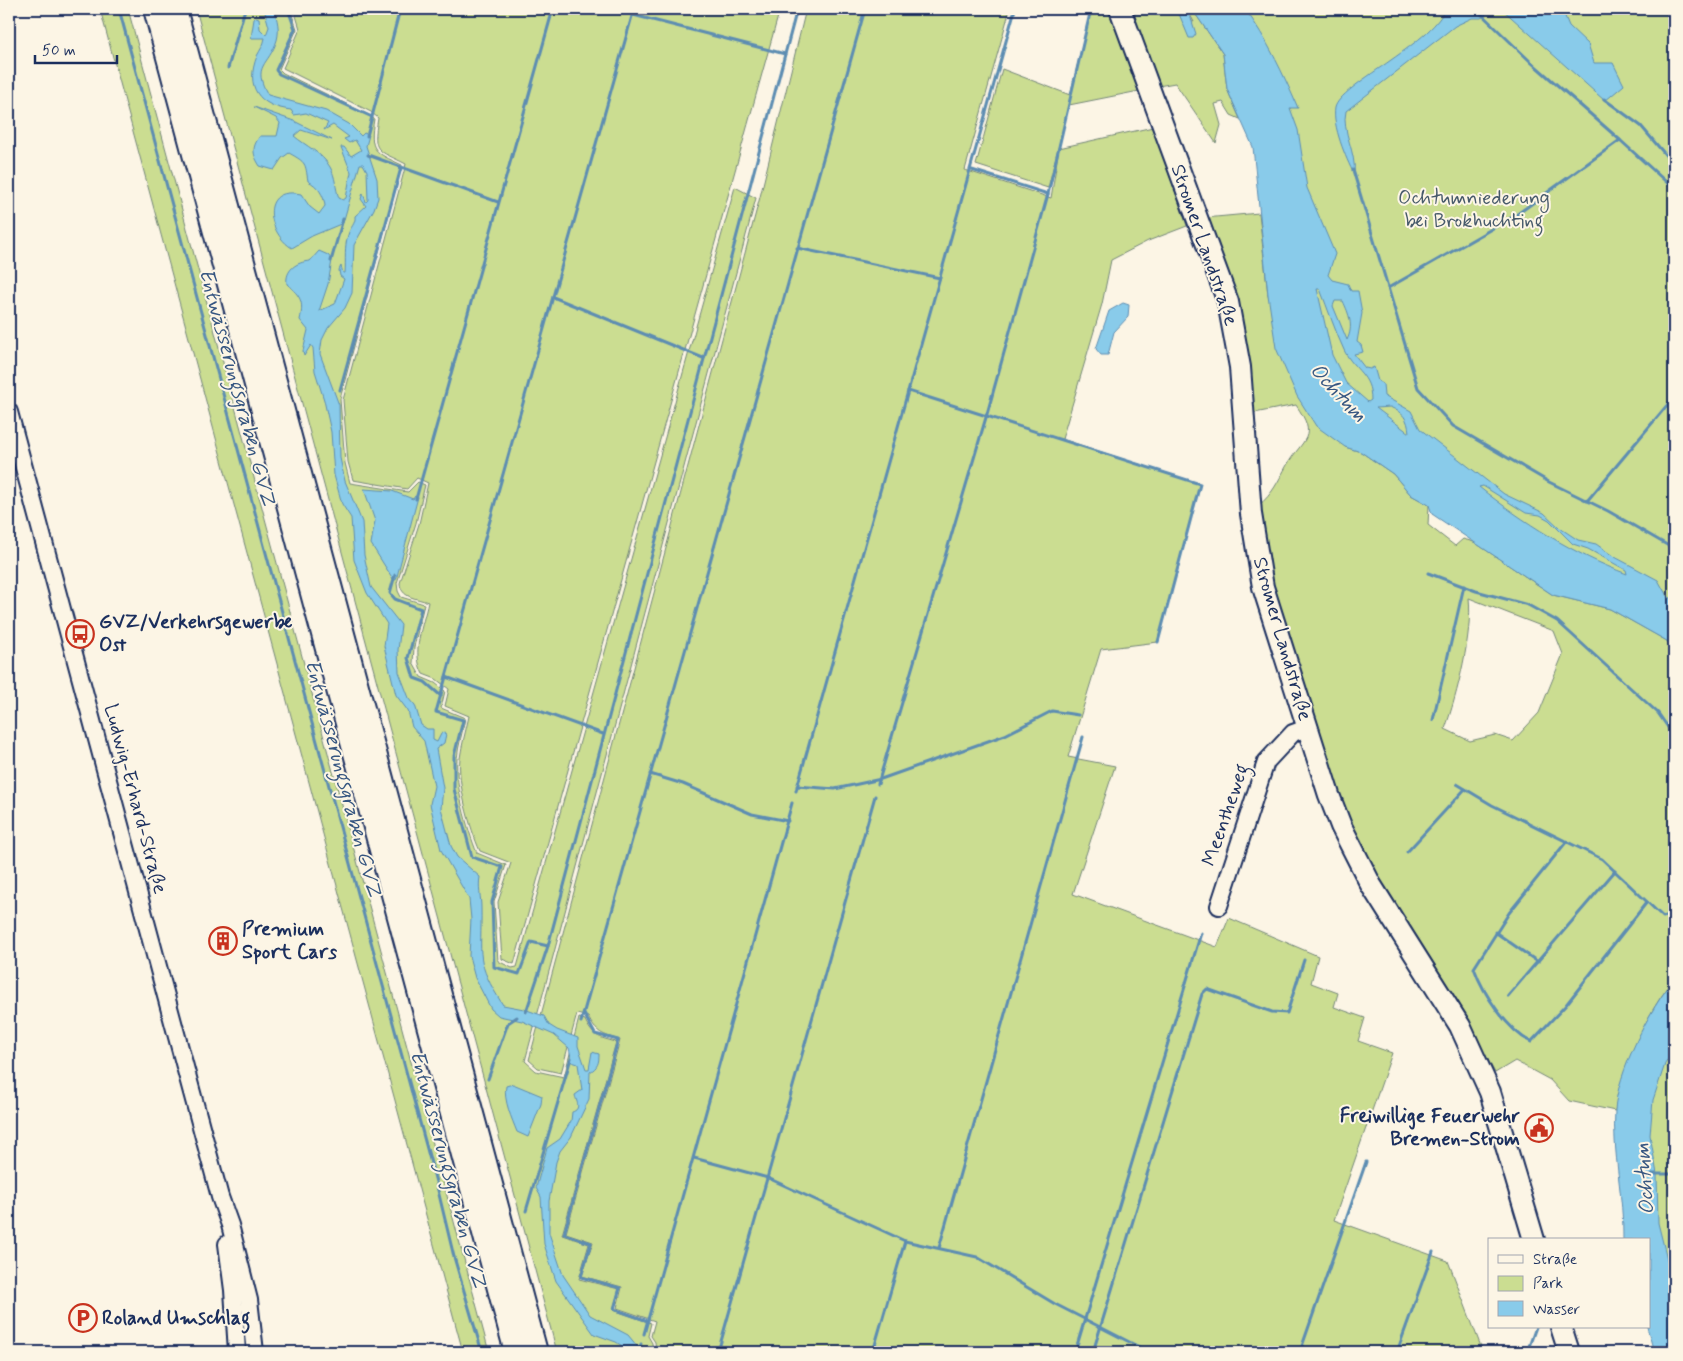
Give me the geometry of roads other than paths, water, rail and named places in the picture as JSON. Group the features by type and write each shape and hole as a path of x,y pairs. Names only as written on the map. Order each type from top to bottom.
{"highway":[{"path":"155,9 516,1352"},
{"path":"175,9 536,1352"}],"main road":[{"name":"Stromer Landstraße","path":"1120,9 1228,302 1240,367 1251,514 1263,586 1307,728 1335,810 1356,856 1371,885 1447,1004 1482,1070 1533,1238"},
{"path":"1561,1328 1569,1352"}],"street":[{"name":"Ludwig-Erhard-Straße","path":"9,412 220,1197 230,1225 249,1300 255,1352"},
{"name":"Meentheweg","path":"1219,906 1266,762 1293,733 1307,728"},
{"name":"Ludwig-Erhard-Straße","path":"220,1197 233,1290 237,1352"}],"water":[{"path":"264,9 274,9 278,28 274,49 261,71 263,85 268,95 326,111 349,124 361,136 364,133 369,135 366,146 377,179 378,198 354,245 352,293 345,308 328,328 322,340 320,354 339,405 340,458 345,481 362,522 364,555 371,587 401,625 398,650 399,672 409,698 415,705 421,725 427,729 433,729 433,740 437,742 442,732 446,734 444,743 436,749 443,788 441,808 451,846 457,857 480,877 481,948 487,978 503,1005 524,1009 544,1016 549,1025 578,1038 578,1046 586,1069 589,1069 592,1052 599,1054 598,1064 590,1072 589,1099 571,1137 560,1151 556,1162 549,1201 549,1233 563,1275 590,1315 628,1335 642,1352 631,1352 616,1342 594,1334 556,1281 544,1244 541,1197 536,1188 547,1148 560,1139 571,1121 572,1112 578,1107 575,1095 582,1090 578,1064 569,1061 571,1057 569,1048 554,1035 522,1021 499,1016 491,1009 475,978 469,956 471,919 469,899 441,850 430,804 434,786 424,741 412,727 408,711 396,695 384,646 387,624 367,593 354,560 351,518 342,504 334,475 331,432 315,371 313,348 311,345 304,356 303,351 308,330 300,320 302,308 300,300 296,292 287,284 288,275 292,268 300,263 310,261 319,251 328,255 332,260 328,284 319,311 335,304 344,279 340,276 339,270 341,266 343,273 345,273 348,235 355,221 355,216 366,206 361,199 363,193 366,202 368,200 367,171 363,164 360,164 343,223 312,236 292,248 283,241 277,232 271,212 273,203 278,197 288,193 301,194 310,207 319,214 325,206 318,188 308,181 304,164 299,159 289,153 282,158 274,170 260,166 254,151 255,144 260,136 277,136 280,123 276,118 254,107 294,121 332,140 301,130 294,136 327,162 333,175 339,198 343,200 346,198 351,172 341,147 344,147 351,156 361,150 355,140 349,143 344,139 349,137 333,125 324,130 328,123 306,113 294,115 291,110 270,104 257,93 254,86 254,67 265,38 251,38 256,17 259,18 260,29 266,35 269,27"},
{"path":"1177,9 1188,9 1196,34 1193,38 1189,38"},
{"name":"Ochtum","path":"1192,9 1245,9 1280,69 1298,108 1290,108 1298,130 1307,188 1335,254 1328,275 1332,280 1348,284 1351,291 1358,291 1362,313 1357,342 1361,345 1363,352 1354,354 1365,368 1370,369 1374,367 1378,381 1383,384 1384,396 1411,411 1420,429 1504,494 1544,513 1560,528 1578,540 1596,544 1613,556 1658,580 1667,596 1674,600 1674,651 1667,641 1610,609 1553,595 1432,514 1429,505 1411,495 1393,474 1361,452 1345,447 1316,426 1297,396 1276,348 1268,295 1253,147 1227,89 1223,54","holes":["1317,289 1320,289 1344,350 1368,384 1371,400 1368,402 1346,383 1332,355","1335,301 1343,301 1349,315 1350,330 1347,340 1333,306","1390,407 1398,411 1406,420 1409,433 1376,408","1483,486 1526,513 1540,515 1549,520 1573,544 1588,549 1626,570 1627,574 1588,557 1531,525 1479,487"]},
{"path":"1445,9 1480,9 1486,15 1481,18 1472,18 1455,26 1346,111 1345,119 1353,158 1354,174 1338,132 1335,108 1340,99 1352,88 1422,36 1436,22"},
{"path":"1502,9 1547,9 1548,13 1564,14 1569,26 1588,44 1594,63 1613,63 1624,85 1605,101"},
{"path":"1123,303 1129,305 1128,317 1114,332 1108,355 1101,355 1096,349 1109,311"},
{"path":"364,489 392,491 413,499 415,496 418,497 396,580 393,579 371,544 375,521"},
{"name":"Ochtum","path":"1674,980 1674,1050 1665,1064 1653,1100 1650,1135 1657,1174 1658,1223 1674,1287 1674,1352 1654,1352 1647,1328 1650,1328 1650,1238 1623,1238 1622,1207 1615,1142 1615,1110 1617,1095 1628,1060 1645,1024"},
{"path":"513,1084 542,1096 541,1104 528,1137 517,1132 508,1109 506,1086"}],"waterway":[{"name":"Entwässerungsgraben GVZ","path":"119,9 436,1182 454,1257 482,1352"},
{"path":"228,68 245,9"},
{"path":"288,9 295,29 276,70 279,74 372,117"},
{"path":"367,136 400,9"},
{"path":"416,499 553,9"},
{"path":"548,946 531,942 519,974 494,967 492,902 502,867 472,857 454,789 454,756 463,720 436,712 634,9"},
{"path":"526,1012 548,946 797,9"},
{"path":"581,1022 865,9"},
{"path":"796,791 1015,9"},
{"path":"878,784 987,414 1048,194 1091,9"},
{"path":"1476,9 1531,62 1620,140"},
{"path":"633,15 785,54"},
{"path":"1604,99 1641,126 1674,165"},
{"path":"1388,288 1516,215 1620,140 1674,189"},
{"path":"368,155 498,202"},
{"path":"340,390 401,168"},
{"path":"972,170 1048,194"},
{"path":"1353,170 1418,388 1453,426 1549,482 1608,511 1674,549"},
{"path":"331,261 343,219"},
{"path":"797,248 940,278"},
{"path":"553,297 703,358"},
{"path":"908,391 1200,484 1158,642"},
{"path":"1587,501 1674,397"},
{"path":"1428,573 1476,591 1528,605 1557,621 1658,713 1674,736"},
{"path":"395,575 390,593 395,599 421,609 408,658 414,678 425,682 441,696"},
{"path":"1433,720 1464,586"},
{"path":"446,677 603,734"},
{"path":"797,786 835,789 881,779 1005,735 1052,711 1078,715"},
{"path":"939,1248 1083,737"},
{"path":"650,774 683,784 752,814 788,821"},
{"path":"1457,784 1492,805 1602,859 1663,917 1666,916"},
{"path":"1407,852 1465,789"},
{"path":"718,1352 875,796"},
{"path":"644,1334 792,803"},
{"path":"1567,841 1509,913 1474,968 1483,988 1497,1010 1513,1029 1522,1036 1531,1042 1565,1006 1647,902"},
{"path":"1508,996 1615,871"},
{"path":"1495,932 1538,962"},
{"path":"1075,1352 1201,933"},
{"path":"1093,1352 1202,994 1207,989 1272,1012 1287,1013 1304,960"},
{"path":"584,1014 595,1034 618,1040 564,1234 591,1243 581,1277 620,1288 614,1309 648,1321"},
{"path":"488,1079 508,1023 517,1017"},
{"path":"526,1211 571,1058"},
{"path":"694,1158 768,1178 905,1241 977,1257 1055,1304 1149,1352"},
{"path":"1300,1352 1366,1162"},
{"name":"Ochtum","path":"1652,1174 1674,1174"},
{"path":"873,1352 905,1241"},
{"path":"1397,1352 1433,1252"},
{"path":"1527,1352 1536,1328"},
{"path":"638,1352 641,1344"}],"place":[{"name":"GVZ/Verkehrsgewerbe Ost","path":"80,634"},
{"name":"Premium Sport Cars","path":"223,941"},
{"name":"Freiwillige Feuerwehr Bremen-Strom","path":"1539,1128"},
{"name":"Roland Umschlag","path":"83,1318"}],"park label":[{"name":"Ochtumniederung bei Brokhuchting","path":"1474,210"}]}
